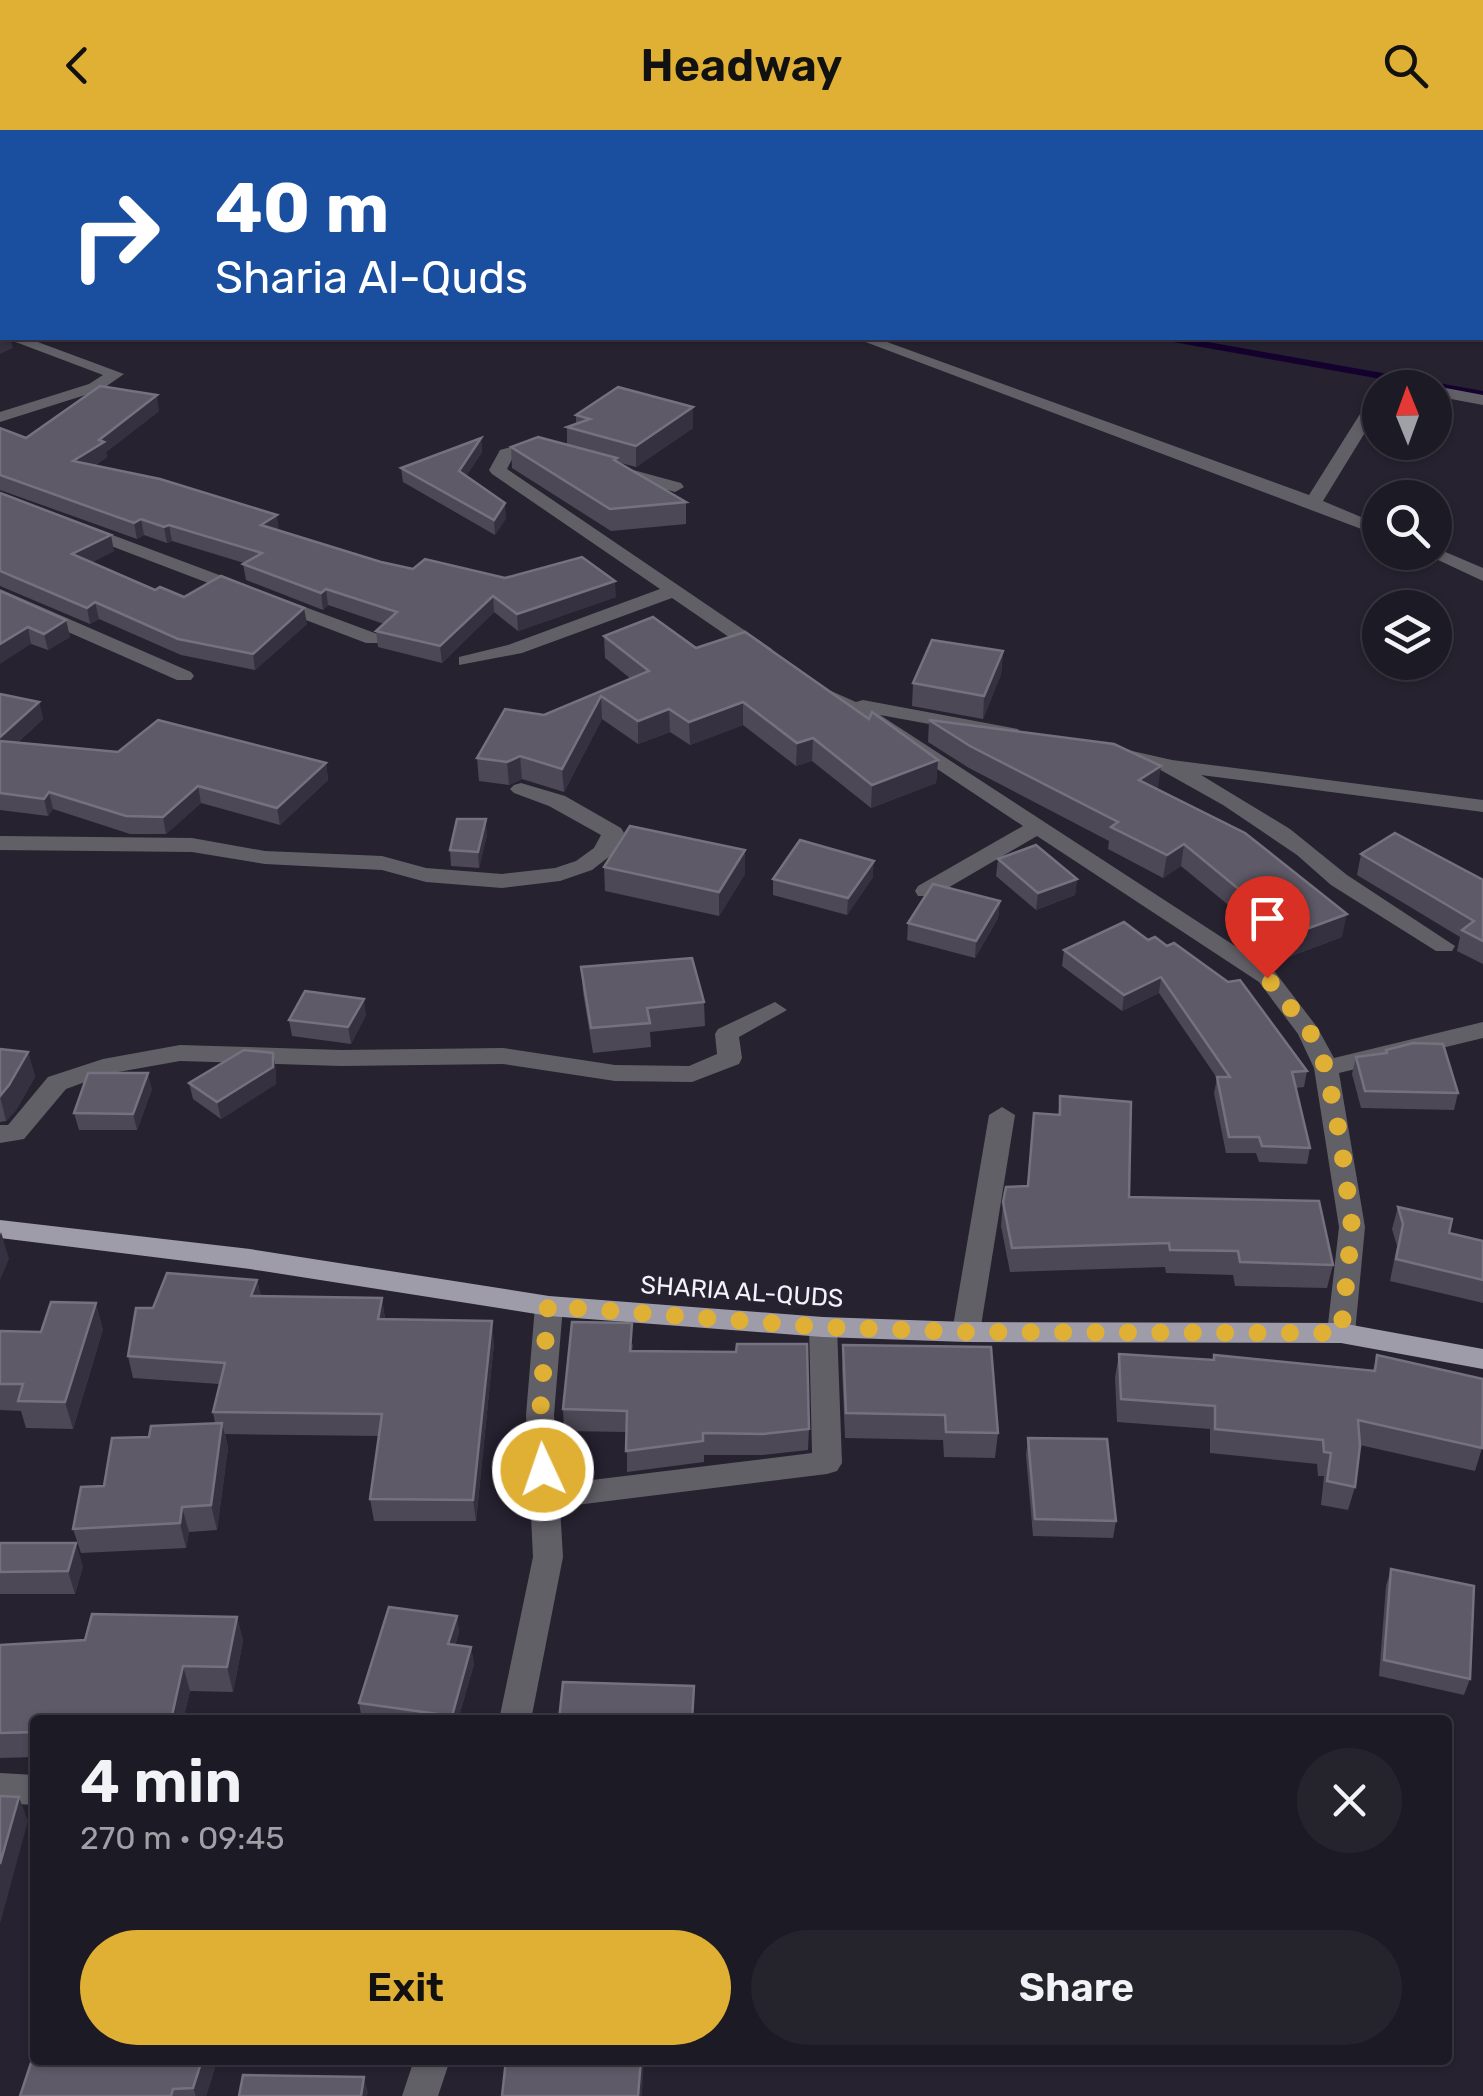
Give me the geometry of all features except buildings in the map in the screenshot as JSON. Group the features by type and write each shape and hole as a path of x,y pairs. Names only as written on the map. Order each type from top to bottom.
{"main road":[{"name":"SHARIA AL-QUDS","path":"0,1230 250,1259 548,1306 823,1327 966,1332 1341,1333 1483,1359"}],"street":[{"path":"0,417 96,387 116,374 19,340"},
{"path":"868,340 1362,523"},
{"path":"1452,395 1483,400"},
{"path":"1313,503 1362,423"},
{"path":"559,454 519,450 506,454 498,470 789,669"},
{"path":"592,463 675,487"},
{"path":"56,518 373,639"},
{"path":"1452,562 1483,575"},
{"path":"466,660 515,649 674,591"},
{"path":"0,594 184,676"},
{"path":"1037,738 830,697 887,727 1267,978 1310,1032 1326,1068 1352,1227 1341,1333"},
{"path":"1092,748 1162,763 1483,806"},
{"path":"1162,763 1231,802 1326,865 1339,880 1444,946"},
{"path":"0,844 193,845 274,860 346,859 390,864 422,875 452,879 552,877 595,862 608,850 613,833 557,801 520,789"},
{"path":"926,891 1038,827"},
{"path":"0,1134 15,1132 57,1083 103,1067 180,1053 341,1058 503,1056 614,1072 692,1074 730,1058 727,1034 776,1010"},
{"path":"1326,1068 1483,1030"},
{"path":"966,1332 1002,1115"},
{"path":"516,1715 548,1557 540,1415 548,1306"},
{"path":"545,1497 827,1464 823,1327"},
{"path":"0,1788 30,1790"},
{"path":"420,2096 430,2065"}],"waterway":[{"path":"1179,340 1483,394"}],"route":[{"path":"543,1470 540,1415 548,1306 823,1327 966,1332 1341,1333 1352,1227 1326,1068 1310,1032 1267,978"}]}
